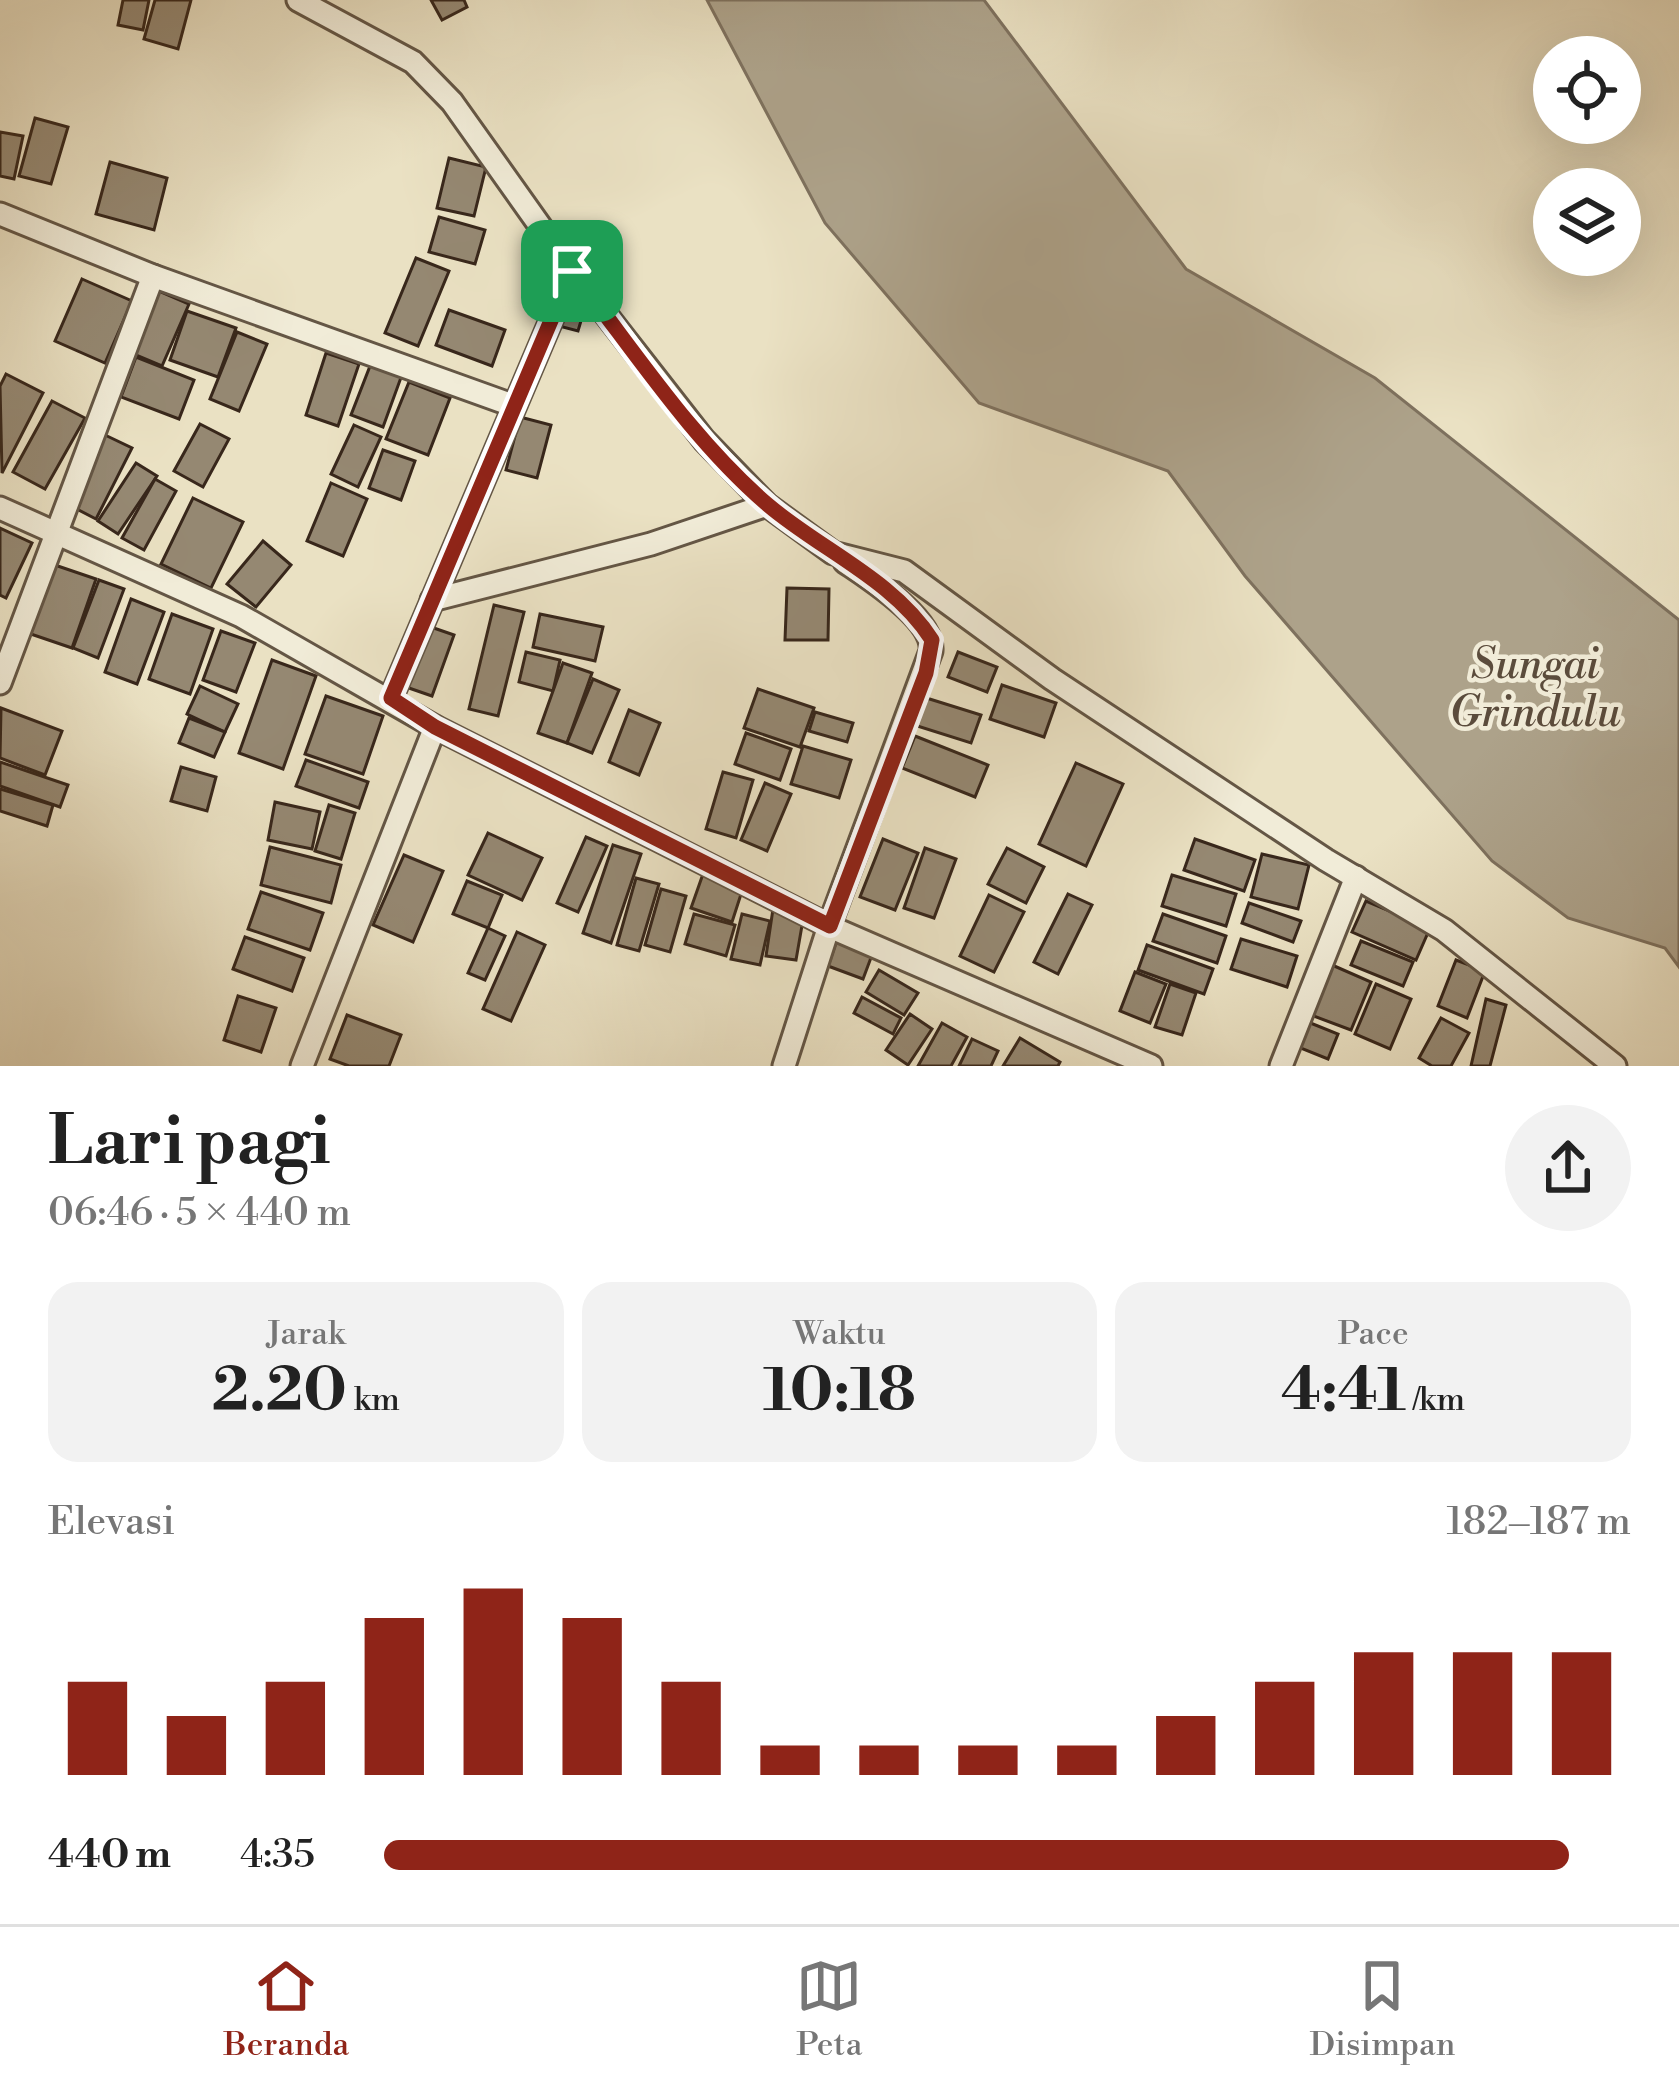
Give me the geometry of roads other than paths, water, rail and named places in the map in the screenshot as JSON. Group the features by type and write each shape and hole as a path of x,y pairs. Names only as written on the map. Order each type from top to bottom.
{"street":[{"path":"298,0 413,62 452,103 572,271 704,440 767,505 890,593 932,640 926,673 830,926 784,1066"},
{"path":"0,214 153,276 512,405"},
{"path":"391,698 572,271"},
{"path":"0,683 153,276"},
{"path":"432,600 651,544 767,505"},
{"path":"0,508 241,616 435,727 830,926 1151,1066"},
{"path":"833,554 904,572 1052,679 1355,878 1444,930 1616,1066"},
{"path":"302,1066 435,727"},
{"path":"1281,1066 1355,878"}],"water":[{"name":"Sungai Grindulu","path":"707,0 984,0 1186,269 1375,378 1679,620 1679,967 1665,948 1568,918 1492,861 1245,576 1168,471 979,403 825,223"}]}
